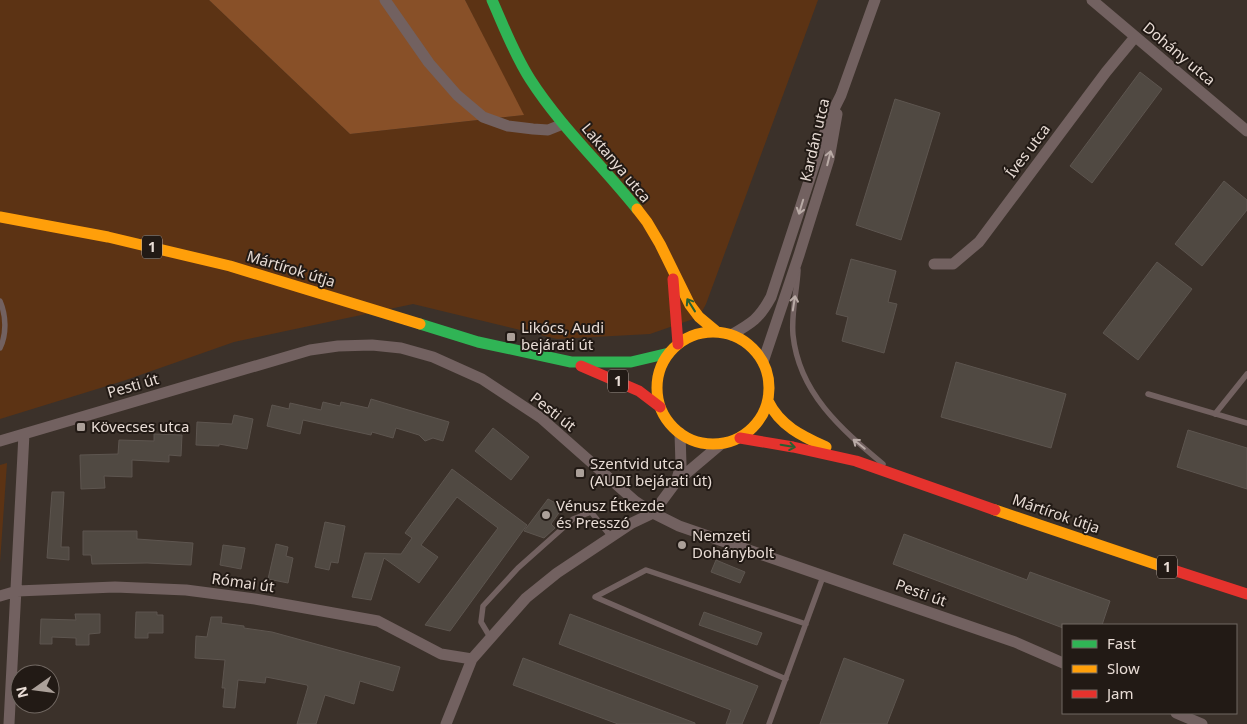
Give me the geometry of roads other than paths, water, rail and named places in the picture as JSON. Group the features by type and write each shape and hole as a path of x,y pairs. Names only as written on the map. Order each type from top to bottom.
{"main road":[{"path":"492,0 513,48 530,79 563,124"},
{"name":"Laktanya utca","path":"563,124 647,222 690,305 699,317 717,332"},
{"name":"Mártírok útja","path":"0,217 117,239 230,266 478,342 571,362 631,362 669,353"},
{"name":"Laktanya utca","path":"672,271 678,344"},
{"name":"Mártírok útja","path":"571,362 639,391 660,407 672,426 680,434 707,444 721,444 740,438 760,418 768,401 769,381 763,362 755,350 744,341 732,335 717,332 700,333 685,339 669,353 659,373 657,384 660,407"},
{"name":"Mártírok útja","path":"768,401 780,421 794,432 856,461 1062,533 1247,594"},
{"name":"Mártírok útja","path":"740,438 856,461"}],"street":[{"name":"Laktanya utca","path":"385,0 429,64 457,95 483,117 508,126 533,129 548,130 563,124"},
{"path":"841,95 875,0"},
{"name":"Dohány utca","path":"1092,0 1246,128"},
{"name":"Íves utca","path":"934,264 953,264 979,242 1106,72 1135,37"},
{"name":"Kardán utca","path":"763,362 800,255 829,159 841,95"},
{"name":"Kardán utca","path":"732,335 754,321 763,312 771,297 830,117 841,95"},
{"name":"Pesti út","path":"0,441 310,350 338,346 372,345 401,348 433,357 482,379 541,418 635,501 653,513 679,526 824,574 1015,642 1062,663"},
{"path":"9,724 24,434"},
{"path":"676,482 681,465 680,434"},
{"path":"446,724 472,659 526,598 557,573 632,523 653,513 676,482 721,444"},
{"name":"Római út","path":"0,596 17,591 115,587 186,590 255,599 378,621 441,654 472,659"},
{"path":"1178,714 1202,724"}],"lane":[{"path":"800,255 793,309 793,335 799,365 810,388 824,408 848,435 896,475"},
{"path":"0,301 4,312 4,341 0,348"},
{"path":"1215,414 1247,374"},
{"path":"1148,394 1247,423"},
{"path":"490,637 481,622 483,606 518,568 573,519 590,512 612,538"},
{"path":"786,679 595,598 646,570 806,624"},
{"path":"769,724 824,574"}],"place":[{"name":"Likócs, Audi bejárati út","path":"511,337"},
{"name":"Kövecses utca","path":"81,427"},
{"name":"Szentvid utca (AUDI bejárati út)","path":"580,473"},
{"name":"Vénusz Étkezde és Presszó","path":"546,515"},
{"name":"Nemzeti Dohánybolt","path":"682,545"}]}
